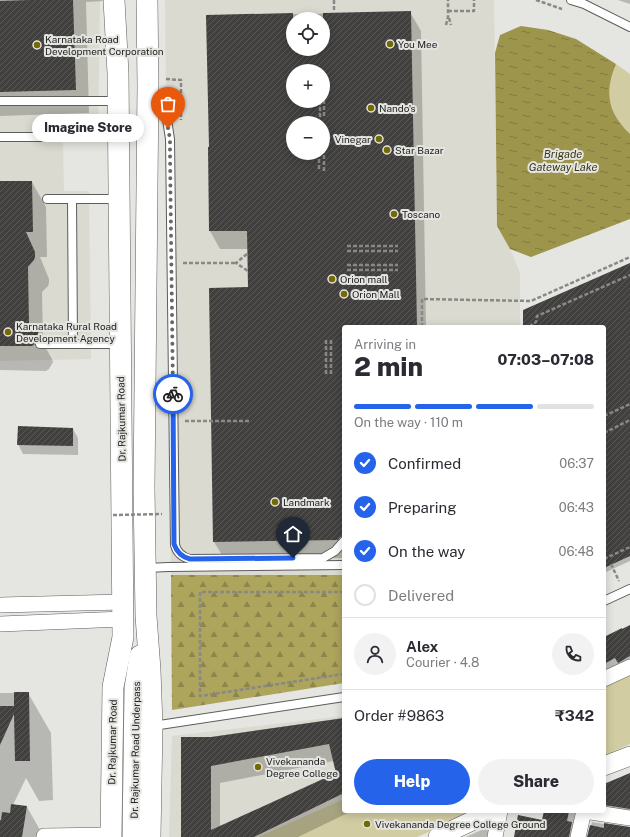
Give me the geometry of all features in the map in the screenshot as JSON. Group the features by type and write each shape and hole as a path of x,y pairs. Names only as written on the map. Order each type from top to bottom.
{"main road":[{"name":"Dr. Rajkumar Road","path":"111,836 113,687 123,637 118,73 114,0"},
{"path":"147,0 148,86 144,481 146,616 152,726 150,837"},
{"name":"Dr. Rajkumar Road Underpass","path":"133,837 135,688 146,616"}],"street":[{"path":"0,605 32,614"},
{"path":"0,624 32,614 123,611"},
{"path":"606,678 630,667"},
{"path":"606,765 630,756"},
{"path":"438,837 489,813"},
{"path":"495,837 500,813"},
{"path":"578,837 584,813"},
{"path":"597,813 630,818"},
{"path":"44,837 111,836"}],"lane":[{"path":"571,0 584,4 630,27"},
{"path":"148,86 164,107 170,139 174,420 174,544 176,550 184,558 190,559 323,558 335,551 342,543"},
{"path":"0,101 118,101"},
{"path":"0,137 118,137"},
{"path":"47,199 119,199"},
{"path":"72,199 73,344"},
{"path":"40,344 120,344"},
{"path":"146,568 342,565"},
{"path":"606,600 627,590"},
{"path":"152,726 342,697"}],"path":[{"path":"334,0 334,12"},
{"path":"446,25 448,17 448,0"},
{"path":"448,10 474,10 474,0"},
{"path":"448,17 452,25"},
{"path":"319,160 319,171"},
{"path":"324,160 324,171"},
{"path":"348,246 398,246"},
{"path":"348,251 398,251"},
{"path":"236,263 248,254"},
{"path":"422,325 422,299 531,301 630,257"},
{"path":"172,263 236,263 248,271"},
{"path":"348,265 398,265"},
{"path":"348,270 398,270"},
{"path":"595,273 597,277"},
{"path":"531,325 536,322 537,316 630,275"},
{"path":"326,340 326,374"},
{"path":"331,340 331,374"},
{"path":"606,415 630,404"},
{"path":"174,420 250,420"},
{"path":"606,432 630,420"},
{"path":"114,515 162,514"},
{"path":"606,558 630,547"},
{"path":"611,564 627,590"},
{"path":"342,592 200,592 200,696 342,674"}],"shaded area":[{"path":"0,0 100,0 98,141 63,142 64,191 89,191 91,359 0,361"},
{"name":"Orion Mall","path":"165,0 494,0 497,226 510,249 520,273 520,325 342,325 342,575 171,575"},
{"path":"616,64 630,74 630,134 617,118 610,102 610,84"},
{"path":"630,674 630,744 606,755 606,684"},
{"name":"Vivekananda Degree College","path":"342,716 342,800 258,837 169,837 172,736"},
{"name":"Vivekananda Degree College Ground","path":"342,800 342,813 472,813 417,837 258,837"}],"green space":[{"path":"171,575 342,575 342,683 172,710"}],"water":[{"name":"Brigade Gateway Lake","path":"521,26 548,30 576,39 616,64 610,84 610,102 617,118 630,134 630,219 531,257 510,249 497,226 495,53 500,35"}],"building":[{"name":"Karnataka Road Development Corporation","path":"73,0 76,90 0,92 0,1"},
{"name":"Orion mall","path":"411,11 417,325 342,325 342,536 338,540 213,542 209,288 248,287 247,231 209,231 206,15 286,13 286,56 330,56 330,13"},
{"path":"0,181 32,181 33,232 26,232 35,252 34,260 28,267 29,324 36,329 39,336 35,344 32,346 0,346"},
{"path":"630,263 630,556 606,567 606,325 523,325 523,310"},
{"path":"18,426 73,428 73,446 17,445"},
{"path":"630,625 630,656 618,663 615,658 606,663 606,636"},
{"path":"14,692 29,692 30,761 15,761 14,714 0,745 0,706 14,706"},
{"path":"342,718 342,794 254,837 181,837 181,737 211,737","holes":["329,744 336,773 211,830 211,766"]},
{"path":"630,773 630,809 606,805 606,783"},
{"path":"11,804 27,806 22,837 0,837 0,820 2,812 10,813"},
{"path":"544,813 569,813 567,821 572,822 569,837 514,837 518,815 542,820"},
{"path":"604,823 630,827 630,837 587,837 590,825 604,828"}],"way so far":[{"path":"168,128 170,139 173,394"}],"place":[{"name":"You Mee","path":"390,44"},
{"name":"Karnataka Road Development Corporation","path":"37,45"},
{"name":"Nando's","path":"371,108"},
{"name":"Imagine Store","path":"168,128"},
{"name":"Vinegar","path":"379,139"},
{"name":"Star Bazar","path":"387,150"},
{"name":"Toscano","path":"394,214"},
{"name":"Orion mall","path":"332,279"},
{"name":"Orion Mall","path":"344,294"},
{"name":"Karnataka Rural Road Development Agency","path":"8,332"},
{"name":"Landmark","path":"275,502"},
{"name":"Vivekananda Degree College","path":"258,767"},
{"name":"Vivekananda Degree College Ground","path":"367,824"}],"route":[{"path":"173,394 174,544 176,550 184,558 190,559 293,558"}]}
